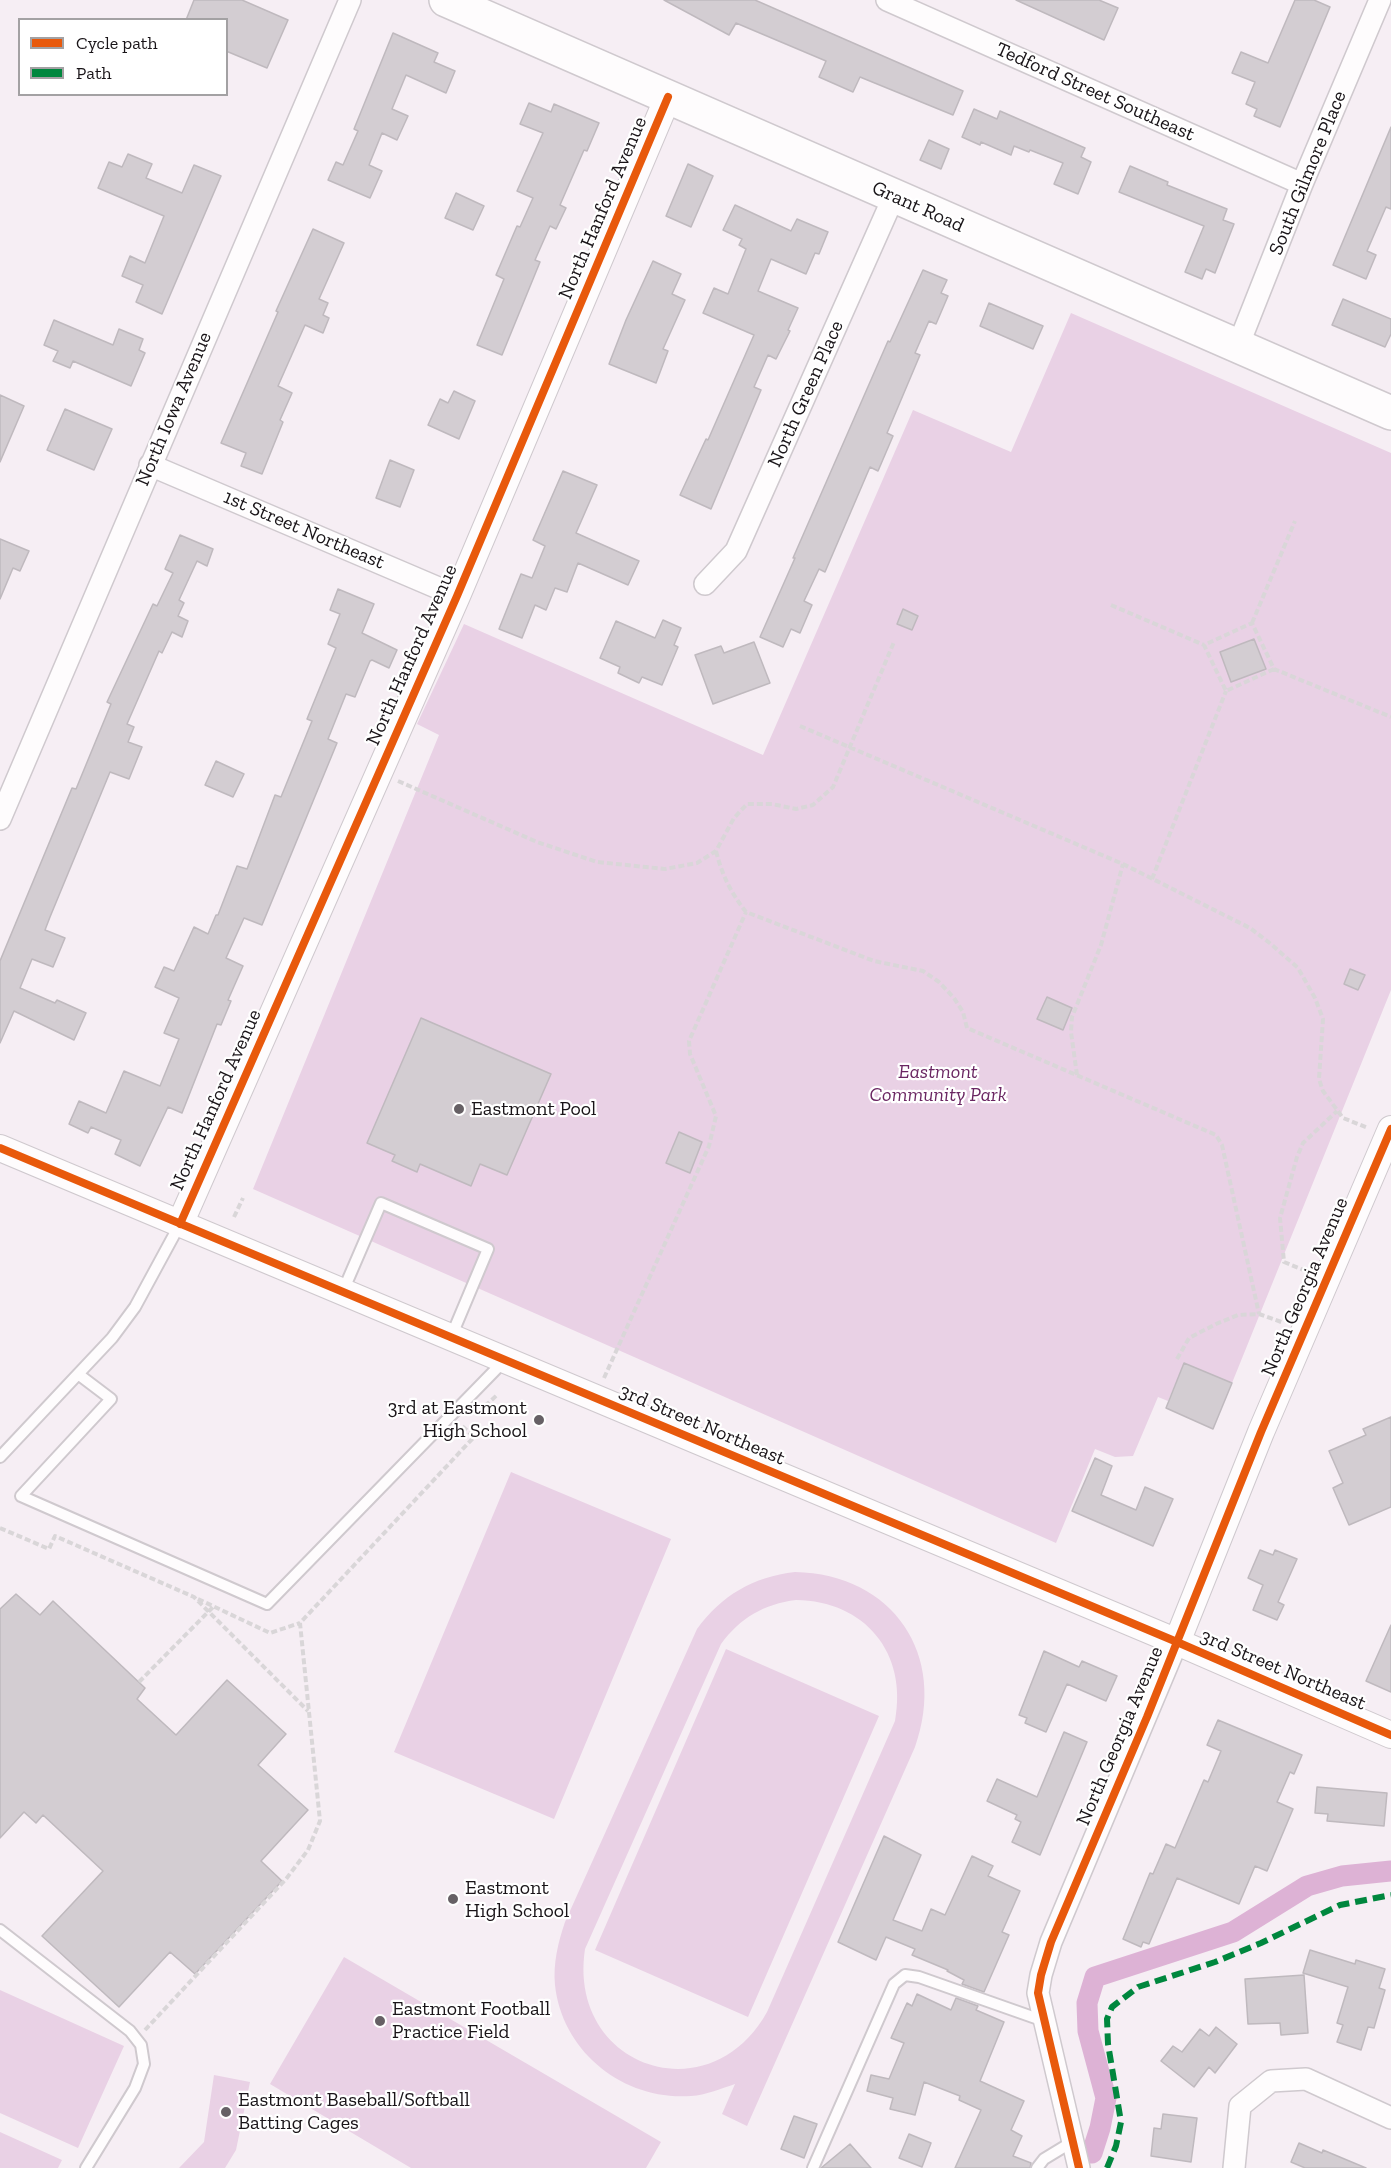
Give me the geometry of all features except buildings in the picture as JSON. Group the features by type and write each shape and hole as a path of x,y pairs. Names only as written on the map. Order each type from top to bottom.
{"main road":[{"name":"Grant Road","path":"446,0 1391,413"}],"street":[{"name":"North Iowa Avenue","path":"0,819 350,0"},
{"name":"Tedford Street Southeast","path":"887,0 1302,184"},
{"name":"South Gilmore Place","path":"1238,346 1302,184 1380,0"},
{"name":"North Hanford Avenue","path":"180,1224 457,596 668,97"},
{"name":"North Green Place","path":"705,584 736,551 894,196"},
{"name":"1st Street Northeast","path":"150,465 457,596"},
{"name":"North Georgia Avenue","path":"1079,2168 1038,1993 1041,1975 1051,1942 1177,1642 1256,1443 1389,1133"},
{"name":"3rd Street Northeast","path":"0,1148 1177,1642 1391,1735"},
{"path":"1234,2168 1240,2106 1271,2081 1306,2079 1391,2118"}],"lane":[{"path":"343,1292 381,1203 488,1249 450,1337"},
{"path":"0,1457 112,1338 135,1307 180,1224"},
{"path":"78,1374 111,1399 21,1496 267,1604 505,1360"},
{"path":"0,1930 130,2031 141,2045 144,2064 135,2088 86,2168"},
{"path":"813,2168 894,1984 905,1975 919,1977 1044,2021"},
{"path":"1037,2168 1044,2158 1072,2142"}],"path":[{"path":"1204,645 1251,623 1295,521"},
{"path":"1112,605 1204,645 1226,691"},
{"path":"1251,623 1274,669 1391,717"},
{"path":"413,788 537,842 597,862 665,869 697,863 716,851 734,818 747,804 772,804 796,809 813,805 833,787 894,642"},
{"path":"1152,879 1226,691 1274,669"},
{"path":"800,726 1123,864 1250,928 1298,968 1315,998 1323,1019 1319,1079 1323,1091 1343,1118 1389,1133"},
{"path":"716,851 720,868 733,895 747,912 874,961 923,971 939,982 954,998 963,1012 967,1028 1216,1135 1222,1145 1259,1314"},
{"path":"1078,1076 1071,1032 1072,1017 1101,945 1123,864"},
{"path":"595,1398 709,1146 716,1116 690,1054 689,1041 747,912"},
{"path":"1326,1280 1284,1262 1280,1218 1303,1143 1337,1110"},
{"path":"234,1217 243,1198"},
{"path":"1177,1359 1190,1338 1238,1315 1259,1314 1304,1331"},
{"path":"479,1410 497,1395"},
{"path":"0,1528 49,1549 56,1536 270,1633 300,1623 474,1437 462,1426 471,1418"},
{"path":"194,1597 309,1712"},
{"path":"139,1682 214,1606"},
{"path":"136,2039 286,1880 308,1850 320,1821 300,1623"}],"green space":[{"name":"Eastmont Community Park","path":"1071,313 1391,453 1391,990 1232,1383 1184,1364 1168,1401 1158,1397 1133,1456 1115,1457 1095,1449 1056,1543 253,1189 439,735 417,724 464,624 763,755 913,410 1011,452"},
{"path":"511,1472 671,1539 554,1819 394,1752"},
{"path":"795,1572 830,1576 860,1587 885,1604 904,1626 917,1652 924,1681 923,1713 915,1747 747,2126 722,2114 735,2084 713,2092 691,2096 666,2095 642,2090 620,2081 600,2068 583,2051 560,2009 555,1985 555,1961 565,1922 697,1629 728,1597 752,1583","holes":["796,1600 821,1603 842,1610 861,1621 876,1635 888,1653 895,1674 897,1696 895,1721 767,2012 742,2044 712,2063 679,2069 648,2064 619,2048 598,2023 585,1990 585,1949 721,1644 736,1627 763,1609"]},
{"path":"726,1649 879,1716 748,2017 595,1950"},
{"name":"Eastmont Football Practice Field","path":"344,1957 661,2142 646,2168 411,2168 270,2084"},
{"path":"0,1990 124,2046 78,2148 0,2113"},
{"name":"Eastmont Baseball/Softball Batting Cages","path":"214,2075 250,2082 236,2150 225,2168 179,2168 204,2142"},
{"path":"0,2132 62,2160 58,2168 0,2168"}],"waterway":[{"path":"1092,2153 1106,2098 1088,2031 1087,2003 1095,1977 1233,1932 1307,1886 1342,1876 1391,1871"}],"marked path":[{"path":"1107,2168 1116,2146 1121,2122 1108,2044 1107,2019 1112,2007 1138,1987 1215,1962 1340,1905 1391,1895"}],"cycle path":[{"path":"180,1224 457,596 668,97"},
{"path":"1079,2168 1038,1993 1041,1975 1051,1942 1147,1717 1261,1432 1391,1129"},
{"path":"0,1148 1177,1642 1391,1735"}],"place":[{"name":"Eastmont Pool","path":"459,1109"},
{"name":"3rd at Eastmont High School","path":"539,1420"},
{"name":"Eastmont High School","path":"453,1899"},
{"name":"Eastmont Football Practice Field","path":"380,2021"},
{"name":"Eastmont Baseball/Softball Batting Cages","path":"226,2112"}]}
